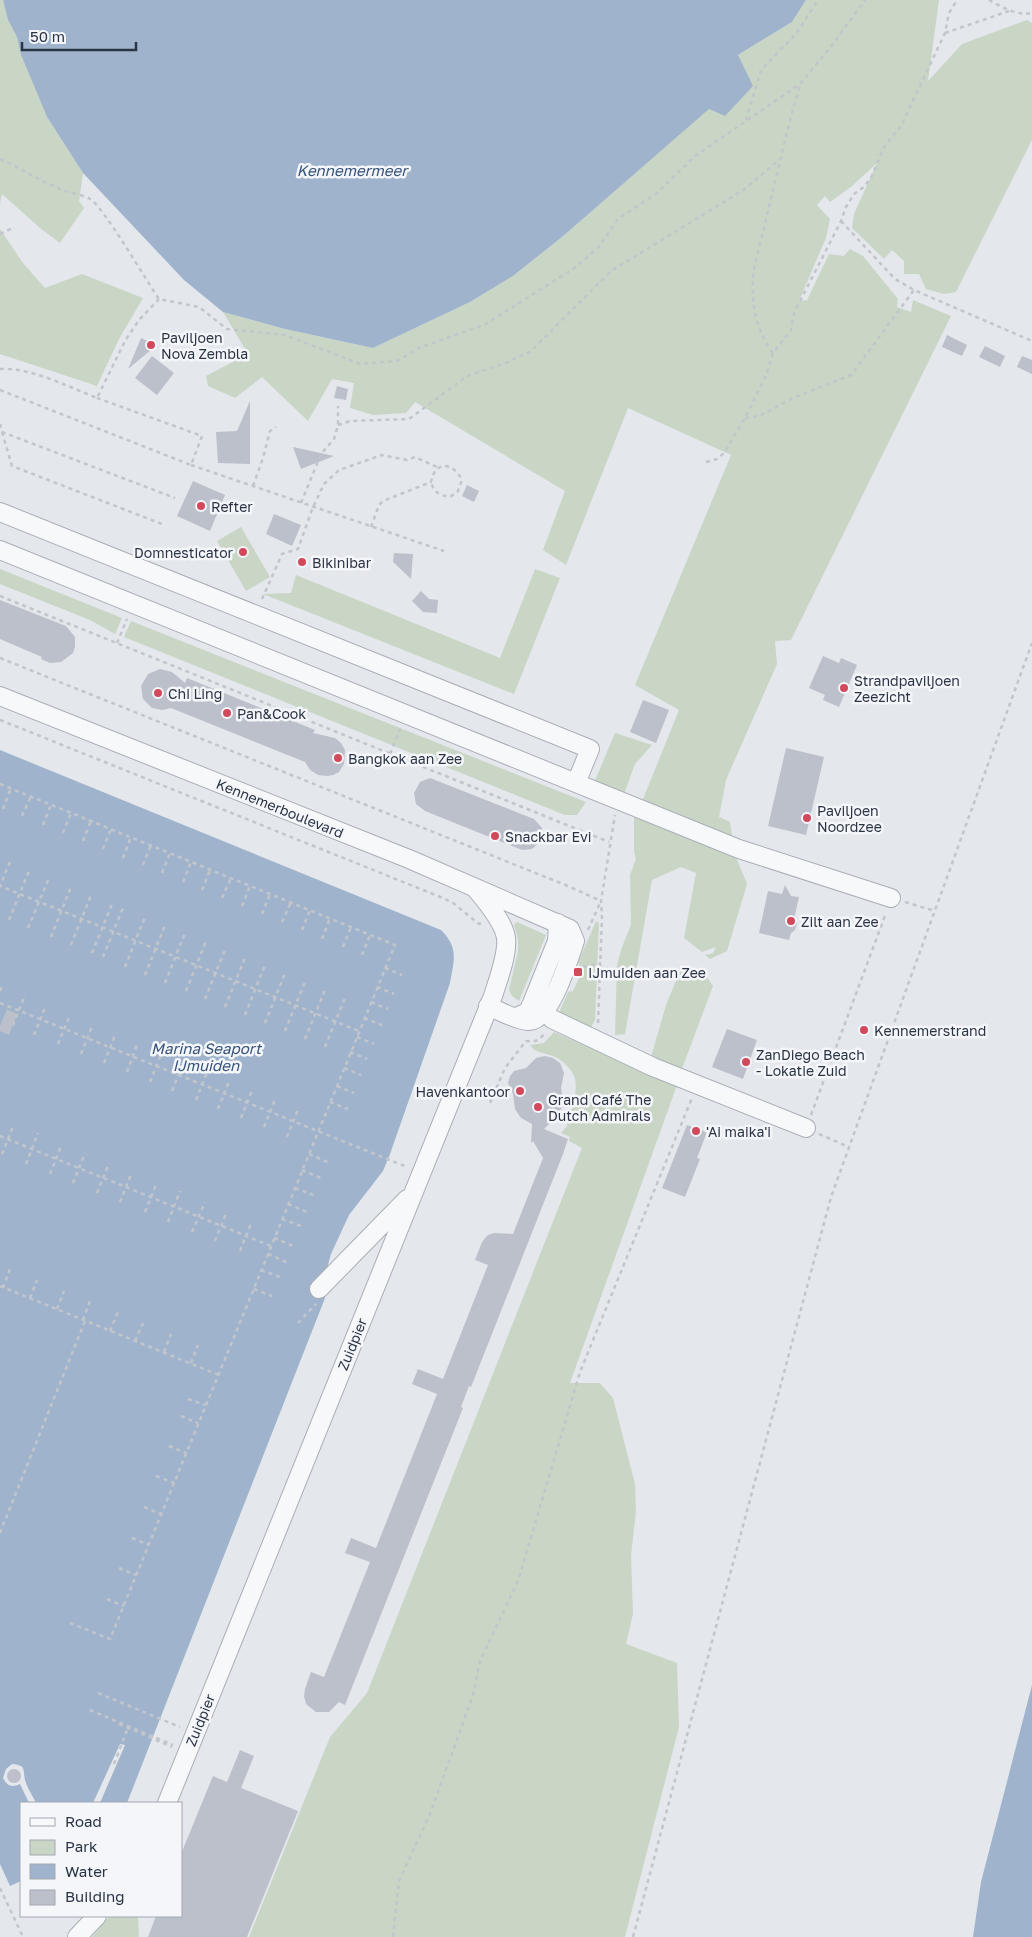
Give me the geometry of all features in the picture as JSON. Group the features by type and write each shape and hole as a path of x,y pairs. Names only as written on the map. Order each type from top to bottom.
{"street":[{"path":"0,512 590,749 576,782"},
{"path":"0,550 739,849 891,898"},
{"name":"Kennemerboulevard","path":"0,696 400,855 570,929 576,942 547,1010 538,1019 529,1021 488,1006"},
{"name":"Zuidpier","path":"167,1802 184,1750 413,1193 488,1006 502,966 506,938 494,912 475,888"},
{"path":"552,1019 653,1067 806,1128"},
{"path":"319,1289 413,1193"},
{"path":"77,1937 96,1917"}],"path":[{"path":"746,121 761,70 796,34 818,0"},
{"path":"0,159 60,189 91,199 105,216 159,299 199,307 227,329 285,335 360,364 397,361 419,348 486,324 574,269 598,248 618,219 657,192 695,156 800,84 829,49 865,0"},
{"path":"706,462 717,459 724,453 745,418 768,372 773,353 791,330 794,313 841,221 846,206 854,194 864,187 872,176 884,147 901,126 945,33 949,12 956,0"},
{"path":"989,0 1009,11 1026,14 1032,13"},
{"path":"945,33 1009,11"},
{"path":"773,353 762,338 755,316 752,298 753,273 800,84"},
{"path":"338,425 350,421 409,419 466,376 506,363 531,351 611,271 744,189 781,158"},
{"path":"841,221 895,279 914,290 1032,341"},
{"path":"0,234 13,228"},
{"path":"745,418 759,416 795,397 851,375 914,290"},
{"path":"97,398 125,341 139,320 159,299"},
{"path":"0,369 36,374 202,436 191,465"},
{"path":"0,390 191,465 444,551"},
{"path":"301,502 321,454 334,439 338,425 338,406"},
{"path":"0,424 12,466 162,524"},
{"path":"253,486 270,431 276,427"},
{"path":"2,432 176,498"},
{"path":"256,615 282,554 298,549 313,507 324,484 340,470 382,455 408,460 415,457 439,468"},
{"path":"450,466 457,470 462,480 458,491 450,497 439,495 433,490 431,482 432,475 439,468 450,466"},
{"path":"371,527 379,505 383,501 431,482"},
{"path":"0,596 609,842"},
{"path":"117,643 126,621"},
{"path":"633,1937 831,1197 1032,644"},
{"path":"0,658 568,886 600,901"},
{"path":"0,720 443,898 453,903 479,924 498,919"},
{"path":"390,754 399,732"},
{"path":"0,784 394,945 110,1639 68,1622"},
{"path":"3,809 11,788"},
{"path":"22,816 30,796"},
{"path":"597,1039 601,963 600,901 609,842 618,801"},
{"path":"43,825 51,804"},
{"path":"63,833 71,813"},
{"path":"82,840 90,821"},
{"path":"103,849 111,829"},
{"path":"123,858 131,837"},
{"path":"143,865 151,845"},
{"path":"162,873 170,853"},
{"path":"10,862 0,886 359,1031"},
{"path":"183,882 191,862"},
{"path":"202,890 210,870"},
{"path":"9,920 29,871"},
{"path":"28,928 49,878"},
{"path":"222,898 231,878"},
{"path":"242,906 250,886"},
{"path":"50,937 71,887"},
{"path":"262,914 270,894"},
{"path":"71,945 91,896"},
{"path":"849,1147 806,1128 891,898 934,911"},
{"path":"282,922 290,902"},
{"path":"92,953 112,904"},
{"path":"103,957 123,908"},
{"path":"302,930 310,910"},
{"path":"124,967 145,917"},
{"path":"322,938 330,918"},
{"path":"145,975 165,926"},
{"path":"343,947 351,927"},
{"path":"165,983 185,933"},
{"path":"362,955 370,935"},
{"path":"186,991 206,941"},
{"path":"205,999 225,950"},
{"path":"225,1007 245,958"},
{"path":"579,968 601,963"},
{"path":"245,1015 265,965"},
{"path":"385,968 402,975"},
{"path":"265,1023 285,973"},
{"path":"285,1031 306,982"},
{"path":"0,991 2,986"},
{"path":"377,987 394,994"},
{"path":"305,1040 325,990"},
{"path":"13,1025 25,996"},
{"path":"325,1047 345,998"},
{"path":"371,1002 388,1009"},
{"path":"0,1003 409,1168"},
{"path":"34,1035 46,1006"},
{"path":"58,1044 70,1015"},
{"path":"364,1018 382,1025"},
{"path":"490,1103 505,1068 526,1041 534,1042 540,1040 552,1019"},
{"path":"81,1054 93,1024"},
{"path":"104,1063 116,1034"},
{"path":"357,1037 374,1044"},
{"path":"126,1072 138,1042"},
{"path":"150,1082 162,1052"},
{"path":"350,1052 367,1060"},
{"path":"172,1091 184,1061"},
{"path":"344,1068 361,1075"},
{"path":"196,1100 208,1070"},
{"path":"218,1109 230,1079"},
{"path":"393,1937 399,1881 430,1814 473,1695 480,1661 518,1580 580,1372 697,1084"},
{"path":"336,1086 354,1093"},
{"path":"241,1118 253,1088"},
{"path":"264,1127 276,1097"},
{"path":"330,1102 348,1109"},
{"path":"287,1136 298,1107"},
{"path":"2,1154 14,1124"},
{"path":"26,1164 38,1134"},
{"path":"0,1136 271,1246"},
{"path":"50,1174 62,1144"},
{"path":"73,1183 85,1153"},
{"path":"309,1154 330,1163"},
{"path":"97,1193 109,1163"},
{"path":"302,1170 323,1179"},
{"path":"120,1202 132,1172"},
{"path":"145,1212 157,1182"},
{"path":"295,1188 316,1196"},
{"path":"168,1222 180,1191"},
{"path":"192,1232 205,1202"},
{"path":"288,1204 309,1213"},
{"path":"215,1241 227,1211"},
{"path":"282,1219 304,1228"},
{"path":"240,1251 252,1221"},
{"path":"274,1238 296,1247"},
{"path":"268,1254 286,1262"},
{"path":"10,1269 2,1287 218,1374"},
{"path":"261,1270 280,1277"},
{"path":"30,1298 37,1280"},
{"path":"254,1288 272,1296"},
{"path":"57,1309 64,1291"},
{"path":"0,1533 90,1301"},
{"path":"110,1331 118,1312"},
{"path":"135,1341 143,1323"},
{"path":"164,1352 171,1334"},
{"path":"191,1363 198,1345"},
{"path":"188,1398 206,1406"},
{"path":"181,1416 199,1423"},
{"path":"169,1446 186,1453"},
{"path":"156,1476 174,1483"},
{"path":"144,1507 162,1514"},
{"path":"132,1538 149,1545"},
{"path":"119,1568 136,1575"},
{"path":"107,1599 124,1606"},
{"path":"98,1693 188,1730"},
{"path":"90,1710 184,1750"},
{"path":"119,1724 184,1750"},
{"path":"114,1764 128,1728"},
{"path":"0,1888 23,1937"}],"green space":[{"path":"0,0 3,0 8,20 17,37 21,55 47,117 83,173 79,201 84,208 60,243 2,194 0,204"},
{"path":"806,0 939,0 928,81 962,44 1027,20 1032,23 1032,140 956,292 944,294 926,289 919,274 904,274 904,261 892,250 884,259 852,228 854,214 877,163 852,186 830,202 825,196 817,205 830,219 826,238 799,301 807,300 829,254 844,256 850,249 863,256 898,299 897,307 911,312 913,300 951,316 791,640 775,641 777,664 726,780 719,817 730,822 733,843 641,804 679,710 635,685 731,455 628,408 566,565 543,550 565,491 415,402 406,413 373,415 350,408 354,383 332,379 308,421 262,377 235,398 208,386 206,376 248,354 223,312 285,329 373,348 470,302 513,276 562,237 709,108 738,55 792,22"},
{"path":"0,229 23,263 45,288 82,274 143,298 119,339 97,386 0,354"},
{"path":"241,527 270,577 246,591 217,541"},
{"path":"0,569 122,618 115,634 90,620 0,584"},
{"path":"535,569 560,578 514,694 263,594 291,593 296,575 500,658"},
{"path":"131,621 586,802 577,815 565,815 124,637"},
{"path":"615,733 652,745 635,764 623,797 594,783"},
{"path":"634,816 736,857 747,884 727,951 710,959 705,955 713,953 716,947 702,952 684,938 696,873 681,867 652,880 625,1034 615,1035 617,964 631,925 630,875 636,859 634,852"},
{"path":"596,921 599,923 595,1020 590,1029 558,1015 568,992 573,991 582,972 578,963"},
{"path":"517,922 546,935 519,1001 512,996 509,990 518,951 518,939 514,925"},
{"path":"694,969 697,977 703,971 713,986 680,1074 651,1057 666,1005 680,971"},
{"path":"554,1032 677,1085 570,1383 600,1383 613,1398 635,1484 636,1511 631,1556 633,1614 626,1644 677,1663 679,1727 625,1937 249,1937 330,1737 367,1693 582,1148 569,1141 570,1137 561,1133 567,1126 569,1113 576,1103 575,1077 562,1061 533,1049 530,1045 544,1043"},
{"path":"109,1917 138,1917 139,1937 92,1937"}],"water":[{"name":"Kennemermeer","path":"3,0 806,0 792,22 738,55 753,86 725,116 709,109 562,237 513,276 470,302 373,348 285,329 223,312 184,280 83,173 47,117 21,55 17,37 8,20"},
{"name":"Marina Seaport IJmuiden","path":"0,750 441,930 451,943 454,955 450,983 390,1154 383,1171 349,1215 331,1254 325,1276 325,1298 127,1802 100,1802 125,1745 120,1744 93,1802 36,1802 26,1783 23,1768 20,1765 12,1764 6,1769 3,1778 10,1786 20,1784 29,1802 20,1802 20,1881 10,1886 0,1864"},
{"path":"1032,1685 1032,1937 973,1937 981,1882"}],"building":[{"path":"947,335 967,345 962,356 942,347"},
{"path":"141,338 157,345 128,369"},
{"path":"985,346 1005,356 1000,367 979,357"},
{"path":"152,356 174,373 157,395 135,378"},
{"path":"1022,356 1032,360 1032,374 1017,367"},
{"path":"337,386 348,389 346,400 334,398"},
{"path":"250,401 250,464 218,463 216,432 237,431"},
{"path":"293,447 334,456 301,469"},
{"name":"Refter","path":"193,481 225,495 210,531 177,516"},
{"path":"467,485 479,491 474,502 462,496"},
{"path":"274,514 301,525 292,546 266,534"},
{"path":"394,553 413,554 411,579 393,562"},
{"path":"421,591 429,599 438,600 437,613 423,612 412,601"},
{"path":"0,600 66,626 75,637 73,653 61,662 50,663 41,659 42,657 0,639"},
{"path":"823,656 839,663 841,658 857,665 839,707 823,700 825,695 809,688"},
{"path":"160,669 172,672 185,683 187,678 315,730 313,733 335,738 345,750 344,764 339,772 333,775 318,775 310,770 305,762 171,708 162,710 152,708 143,699 141,686 148,674"},
{"path":"643,700 669,710 656,743 630,732"},
{"path":"786,748 824,757 806,835 768,826"},
{"path":"430,778 534,819 542,828 541,841 532,849 522,850 425,811 416,804 414,793 420,782"},
{"path":"785,885 791,896 799,897 794,919 797,923 789,940 759,933 768,891 782,894"},
{"path":"7,1009 17,1014 9,1035 0,1031 0,1026"},
{"path":"727,1029 757,1040 743,1079 712,1067"},
{"path":"545,1056 553,1058 560,1063 564,1073 561,1088 562,1107 557,1116 544,1129 568,1139 563,1154 471,1387 469,1386 461,1407 463,1408 345,1705 339,1702 329,1712 316,1712 306,1704 304,1696 311,1672 324,1677 370,1562 345,1553 351,1538 376,1548 437,1394 412,1384 418,1369 443,1379 488,1265 475,1260 482,1242 488,1235 494,1233 513,1234 543,1158 533,1141 531,1143 532,1124 521,1118 515,1109 513,1094 508,1083 514,1071 526,1068 536,1058"},
{"path":"687,1125 707,1132 697,1158 700,1159 685,1197 662,1188"},
{"path":"240,1750 254,1756 241,1788 298,1811 247,1937 148,1937 156,1917 182,1917 182,1852 213,1776 227,1782"},
{"path":"11,1769 17,1769 21,1776 17,1783 11,1783 7,1779 7,1773"}],"place":[{"name":"Paviljoen Nova Zembla","path":"151,345"},
{"name":"Refter","path":"201,506"},
{"name":"Domnesticator","path":"243,552"},
{"name":"Bikinibar","path":"302,562"},
{"name":"Strandpaviljoen Zeezicht","path":"844,688"},
{"name":"Chi Ling","path":"158,693"},
{"name":"Pan&Cook","path":"227,713"},
{"name":"Bangkok aan Zee","path":"338,758"},
{"name":"Paviljoen Noordzee","path":"807,818"},
{"name":"Snackbar Evi","path":"495,836"},
{"name":"Zilt aan Zee","path":"791,921"},
{"name":"IJmuiden aan Zee","path":"578,972"},
{"name":"Kennemerstrand","path":"864,1030"},
{"name":"ZanDiego Beach - Lokatie Zuid","path":"746,1062"},
{"name":"Havenkantoor","path":"520,1091"},
{"name":"Grand Café The Dutch Admirals","path":"538,1107"},
{"name":"'Ai maika'i","path":"696,1131"}]}
